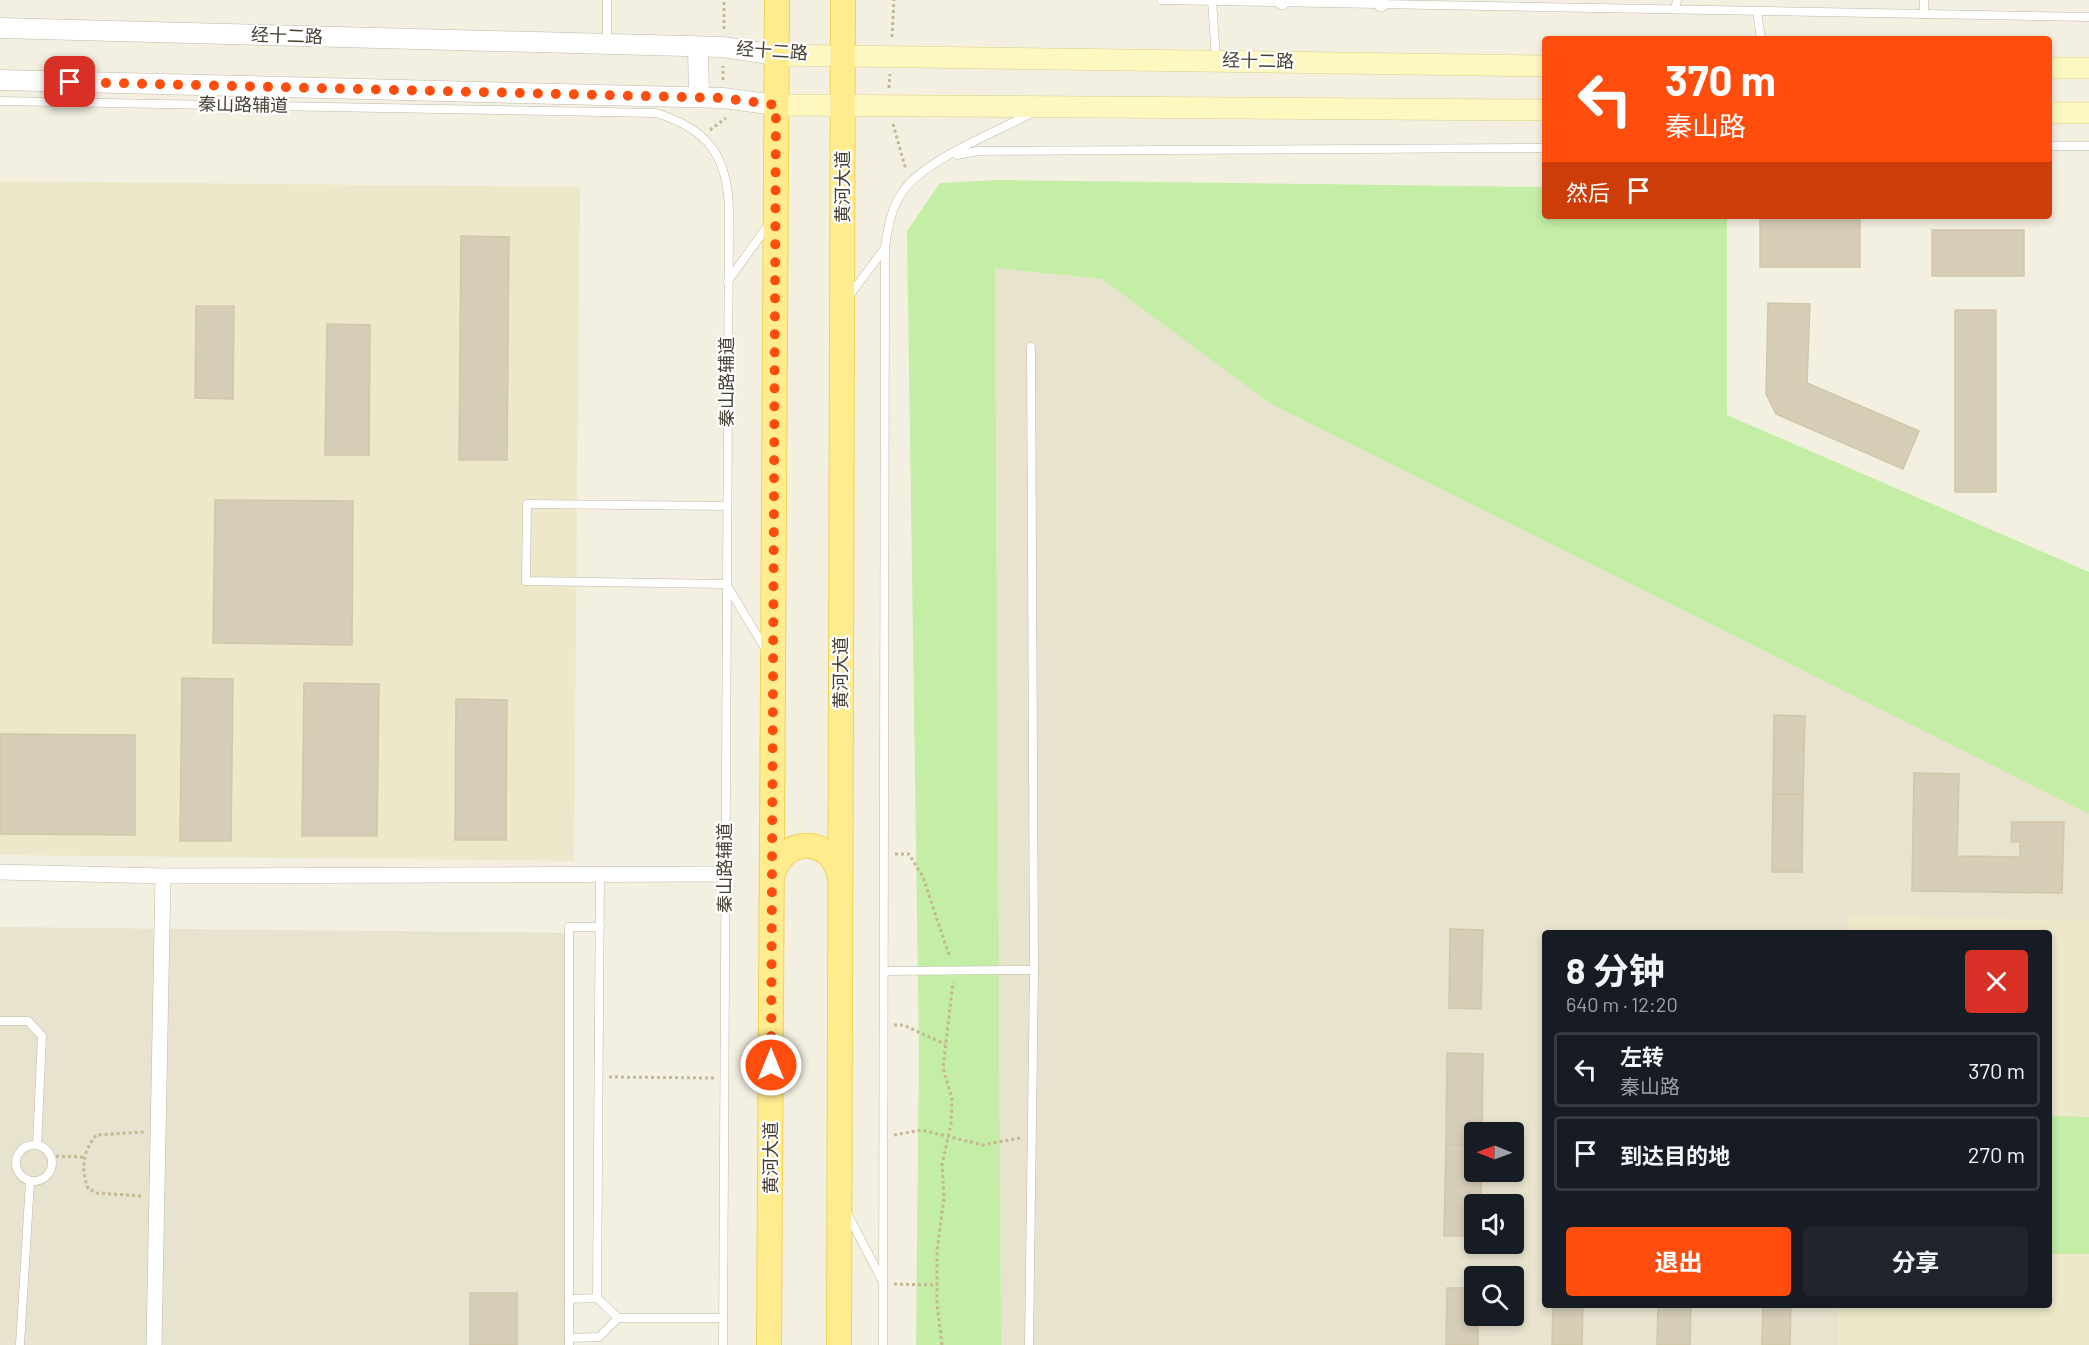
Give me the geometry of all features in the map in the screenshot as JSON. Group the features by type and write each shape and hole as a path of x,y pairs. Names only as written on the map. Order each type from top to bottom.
{"main road":[{"name":"黄河大道","path":"770,1345 777,0"},
{"name":"黄河大道","path":"839,1345 843,0"},
{"name":"经十二路","path":"776,55 843,54 1542,66"},
{"path":"2052,68 2089,68"},
{"path":"776,105 1542,110"},
{"path":"2052,113 2089,113"},
{"path":"772,879 774,867 781,857 801,846 813,846 833,859 840,881"}],"street":[{"name":"经十二路","path":"0,28 723,47 776,55"},
{"path":"698,47 699,98"},
{"path":"0,80 699,98 776,105"},
{"path":"0,872 163,876 725,874"},
{"path":"154,1345 163,876"}],"lane":[{"path":"607,0 607,44"},
{"path":"1161,0 1379,2 2089,17"},
{"path":"1212,0 1216,60"},
{"path":"1676,9 1677,0"},
{"path":"1924,0 1924,14"},
{"path":"1756,11 1760,36"},
{"name":"秦山路辅道","path":"0,101 656,113 681,121 704,136 720,158 728,184 723,1345"},
{"path":"884,1345 885,247 890,218 903,191 923,170 1043,107"},
{"path":"2052,146 2089,146"},
{"path":"949,156 978,151 1542,148"},
{"path":"728,281 776,215"},
{"path":"842,304 885,247"},
{"path":"1029,1345 1034,970 1031,347"},
{"path":"727,506 527,504 526,581 726,584 773,662"},
{"path":"597,1298 600,875"},
{"path":"600,927 569,927 569,1341 599,1341 618,1318"},
{"path":"884,971 1034,970"},
{"path":"0,1021 28,1021 42,1036 37,1145"},
{"path":"37,1145 50,1155 50,1172 41,1180 30,1181 20,1175 16,1163 17,1156 25,1147 37,1145"},
{"path":"20,1345 30,1181"},
{"path":"839,1198 884,1284"},
{"path":"569,1299 597,1298 618,1318 723,1318"}],"path":[{"path":"884,853 909,855 922,877 954,971 943,1068 952,1098 942,1166 944,1198 938,1251 937,1285 942,1345"},
{"path":"884,1025 903,1025 945,1044"},
{"path":"598,1077 724,1078"},
{"path":"884,1137 922,1130 983,1145 1032,1136"},
{"path":"157,1197 97,1193 88,1189 82,1171 85,1151 96,1135 111,1132 158,1132"},
{"path":"50,1155 84,1158"},
{"path":"884,1284 937,1285"}],"shaded area":[{"path":"0,181 580,187 574,861 0,855"},
{"path":"995,268 1102,279 1269,403 2089,814 2089,1345 1001,1345"},
{"path":"1849,914 2089,921 2089,1345 1838,1345 1839,1308 2052,1308 2052,930 1848,930"},
{"path":"0,927 573,933 569,1345 0,1345"}],"green space":[{"path":"996,180 1542,187 1542,219 1727,219 1727,415 2089,572 2089,814 1269,403 1102,279 995,268 1001,1345 916,1345 919,1050 907,231 940,183"},
{"path":"2052,1116 2089,1117 2089,1254 2052,1254"}],"building":[{"path":"1760,220 1860,220 1860,267 1760,267"},
{"path":"1932,230 2024,230 2024,276 1932,276"},
{"path":"461,236 509,237 507,460 459,460"},
{"path":"1768,303 1810,304 1807,383 1919,431 1903,469 1776,414 1766,394"},
{"path":"196,306 234,306 233,399 195,398"},
{"path":"1955,310 1996,310 1996,492 1955,492"},
{"path":"327,324 370,325 369,455 325,455"},
{"path":"215,500 353,501 352,645 213,643"},
{"path":"182,678 233,679 231,841 180,841"},
{"path":"304,683 379,684 377,836 302,836"},
{"path":"456,699 507,700 506,840 455,840"},
{"path":"1774,715 1805,716 1803,794 1773,794"},
{"path":"0,734 135,735 135,835 0,834"},
{"path":"1914,773 1959,774 1957,856 2020,857 2020,842 2011,842 2012,822 2064,822 2062,893 1912,891"},
{"path":"1773,794 1803,794 1802,872 1772,872"},
{"path":"1450,929 1483,930 1481,1009 1449,1008"},
{"path":"1447,1053 1483,1054 1482,1122 1464,1122 1464,1145 1446,1145"},
{"path":"1446,1145 1464,1145 1464,1182 1481,1182 1481,1194 1464,1194 1464,1236 1444,1236"},
{"path":"1447,1288 1464,1288 1464,1326 1478,1326 1478,1345 1446,1345"},
{"path":"470,1293 517,1293 517,1345 470,1345"},
{"path":"1553,1308 1583,1308 1582,1345 1552,1345"},
{"path":"1658,1308 1691,1308 1690,1345 1657,1345"},
{"path":"1763,1308 1791,1308 1790,1345 1762,1345"}],"route":[{"path":"70,82 723,98 776,105 771,1065"}]}
